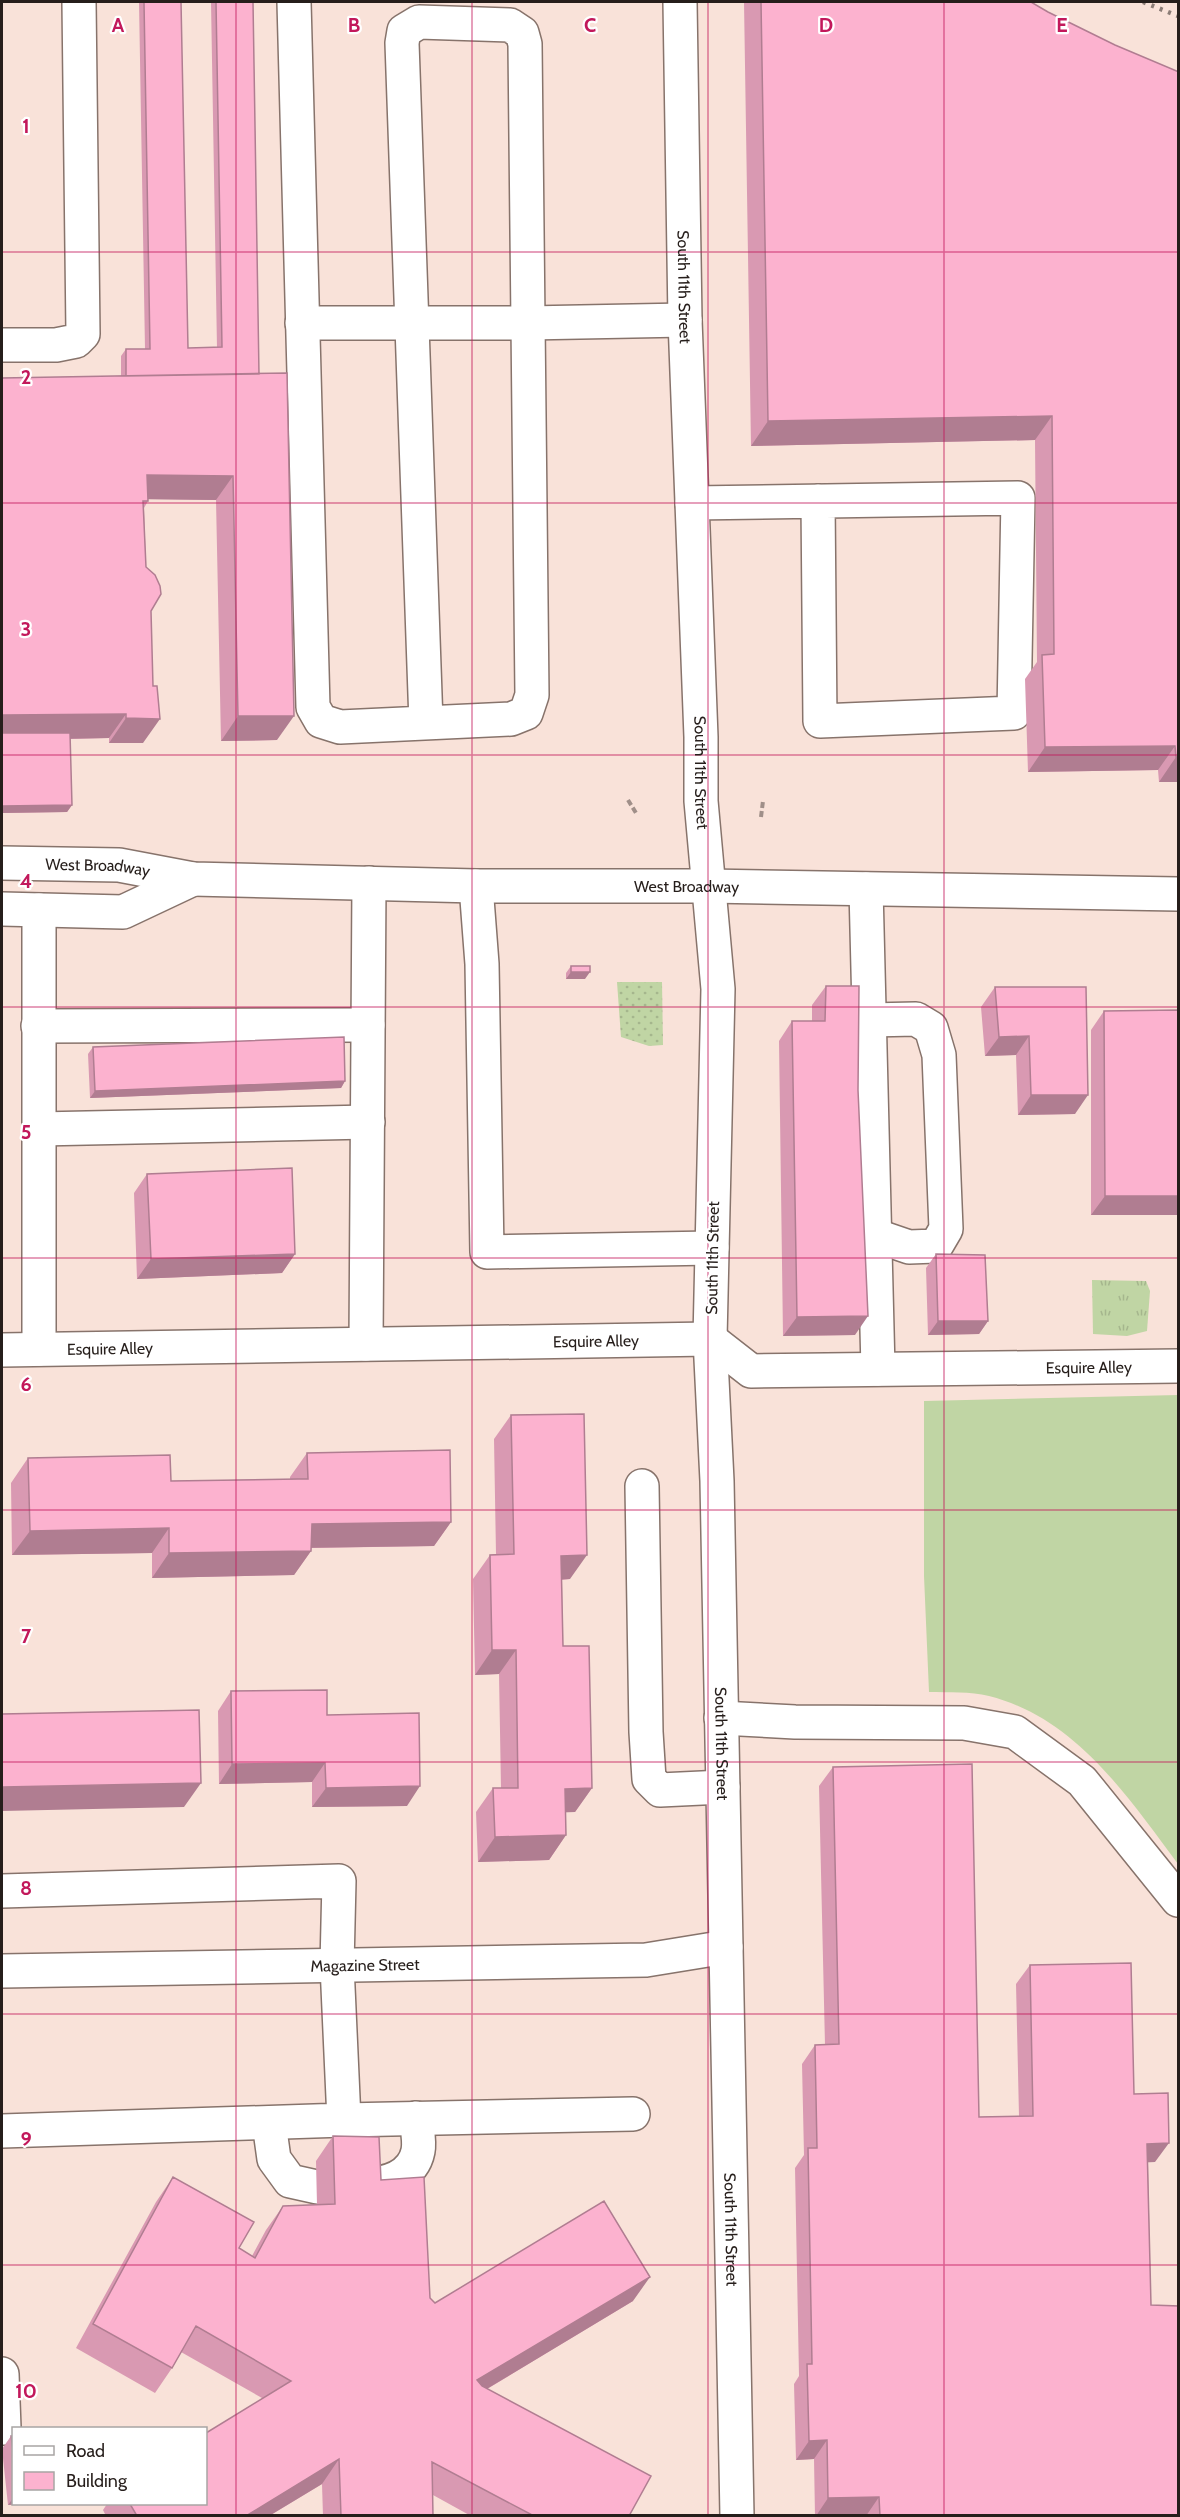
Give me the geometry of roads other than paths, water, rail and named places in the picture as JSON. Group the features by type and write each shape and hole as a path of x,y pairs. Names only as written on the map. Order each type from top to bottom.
{"street":[{"path":"2,345 56,345 76,341 83,334 79,2"},
{"path":"294,2 313,707 321,721 340,727 426,723 511,719 526,713 532,695 525,44 522,33 510,25 419,22 404,32 402,43 426,723"},
{"name":"South 11th Street","path":"680,2 685,320 701,737 701,801 718,989 710,1339 717,1481 737,2516"},
{"path":"302,322 528,323 685,320"},
{"path":"692,502 1018,498 1014,714 820,721 818,501"},
{"name":"West Broadway","path":"2,863 119,865 193,879 476,886 708,886 1179,894"},
{"name":"West Broadway","path":"2,909 123,912 193,879"},
{"path":"366,1344 369,883"},
{"path":"476,886 482,964 487,1252 712,1248"},
{"path":"866,889 878,1369"},
{"path":"39,910 39,1349"},
{"path":"869,1020 916,1019 931,1028 939,1055 946,1229 936,1246 909,1247 874,1235"},
{"path":"38,1026 368,1025"},
{"path":"39,1129 368,1122"},
{"name":"Esquire Alley","path":"2,1350 710,1339 751,1371 1179,1366"},
{"path":"642,1486 649,1779 660,1790 723,1787"},
{"path":"722,1718 795,1722 964,1723 1015,1732 1082,1781 1179,1900"},
{"path":"2,1891 339,1881 337,1965 344,2120"},
{"name":"Magazine Street","path":"2,1971 646,1960 726,1947"},
{"path":"2,2131 416,2118 633,2115"},
{"path":"363,2185 382,2184 406,2173 418,2151 416,2118"},
{"path":"269,2122 274,2159 290,2181 316,2187"},
{"path":"2,2374 4,2428 2,2428"}],"railway":[{"path":"1143,2 1178,16"}]}
